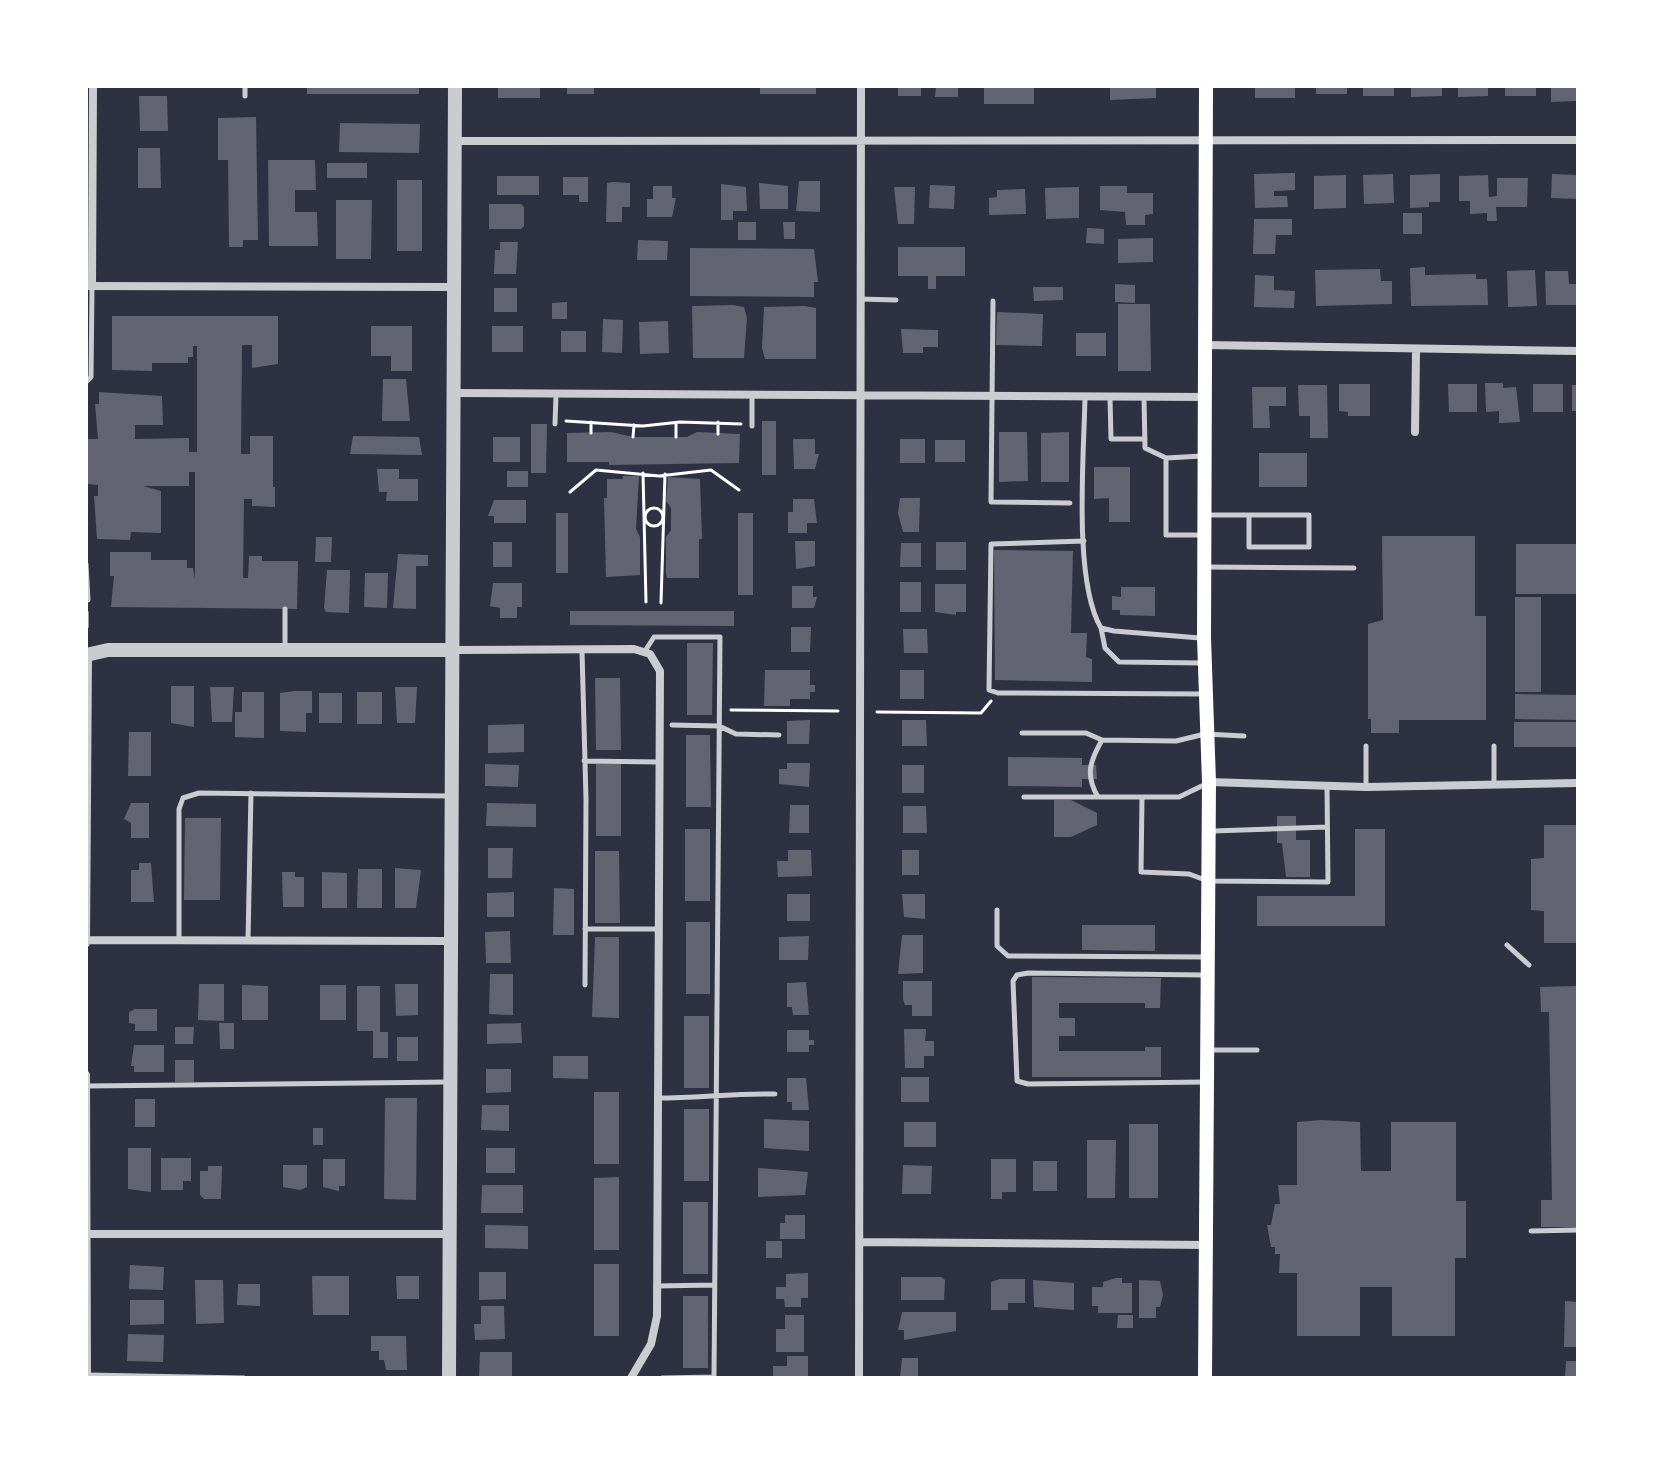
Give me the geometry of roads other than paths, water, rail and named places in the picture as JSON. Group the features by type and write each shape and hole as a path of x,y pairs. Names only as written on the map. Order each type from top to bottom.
{"main road":[{"path":"1205,1378 1209,782 1204,694 1206,86"}],"street":[{"path":"93,86 89,286 454,287"},
{"path":"449,1378 455,86"},
{"path":"859,1378 861,86"},
{"path":"455,141 1206,137 1578,140"},
{"path":"1204,345 1416,351 1578,351"},
{"path":"1415,432 1416,351"},
{"path":"453,393 1205,397"},
{"path":"449,941 86,942 87,655 108,650 645,651 654,658 660,671 656,1328 631,1378"},
{"path":"1209,782 1366,787 1578,783"},
{"path":"86,1075 87,1376"},
{"path":"87,1234 449,1234"},
{"path":"860,1242 1206,1245"}],"lane":[{"path":"245,86 245,96"},
{"path":"86,382 91,377 89,286"},
{"path":"859,299 896,300"},
{"path":"993,301 991,502 1070,503"},
{"path":"555,421 556,395"},
{"path":"752,396 752,425"},
{"path":"1085,396 1084,541 1091,612 1101,628 1105,648 1119,662 1204,663"},
{"path":"1110,396 1111,439 1145,439"},
{"path":"1144,396 1145,448 1166,458 1205,456"},
{"path":"1166,458 1166,535 1204,535"},
{"path":"1204,515 1249,515 1309,515 1309,547 1249,547 1249,515"},
{"path":"1084,541 998,541 991,544 989,690 998,693 1204,694"},
{"path":"86,564 88,600"},
{"path":"1204,567 1354,568"},
{"path":"285,609 285,650"},
{"path":"1101,628 1204,638"},
{"path":"645,651 654,637 720,637 714,1377 662,1378"},
{"path":"582,651 585,985"},
{"path":"672,725 719,726 736,734 779,735"},
{"path":"1022,733 1086,733 1102,740 1176,741 1205,734 1244,736"},
{"path":"1099,798 1090,783 1089,762 1102,740"},
{"path":"1366,746 1366,787"},
{"path":"1494,746 1494,785"},
{"path":"584,761 659,762"},
{"path":"1024,797 1179,797 1209,782"},
{"path":"1142,798 1141,872 1189,874 1208,881 1328,882 1327,785"},
{"path":"179,941 179,809 183,798 199,793 451,796"},
{"path":"248,941 251,793"},
{"path":"1208,831 1327,827"},
{"path":"997,910 997,946 1008,956 1208,957"},
{"path":"585,929 658,929"},
{"path":"1507,945 1529,965"},
{"path":"1207,975 1028,973 1017,975 1013,981 1017,1081 1028,1084 1207,1082"},
{"path":"1207,1050 1257,1050"},
{"path":"86,1086 449,1082"},
{"path":"657,1098 714,1098 724,1092 775,1094"},
{"path":"1531,1231 1578,1230"},
{"path":"656,1286 714,1285"},
{"path":"87,1376 244,1378"}]}
